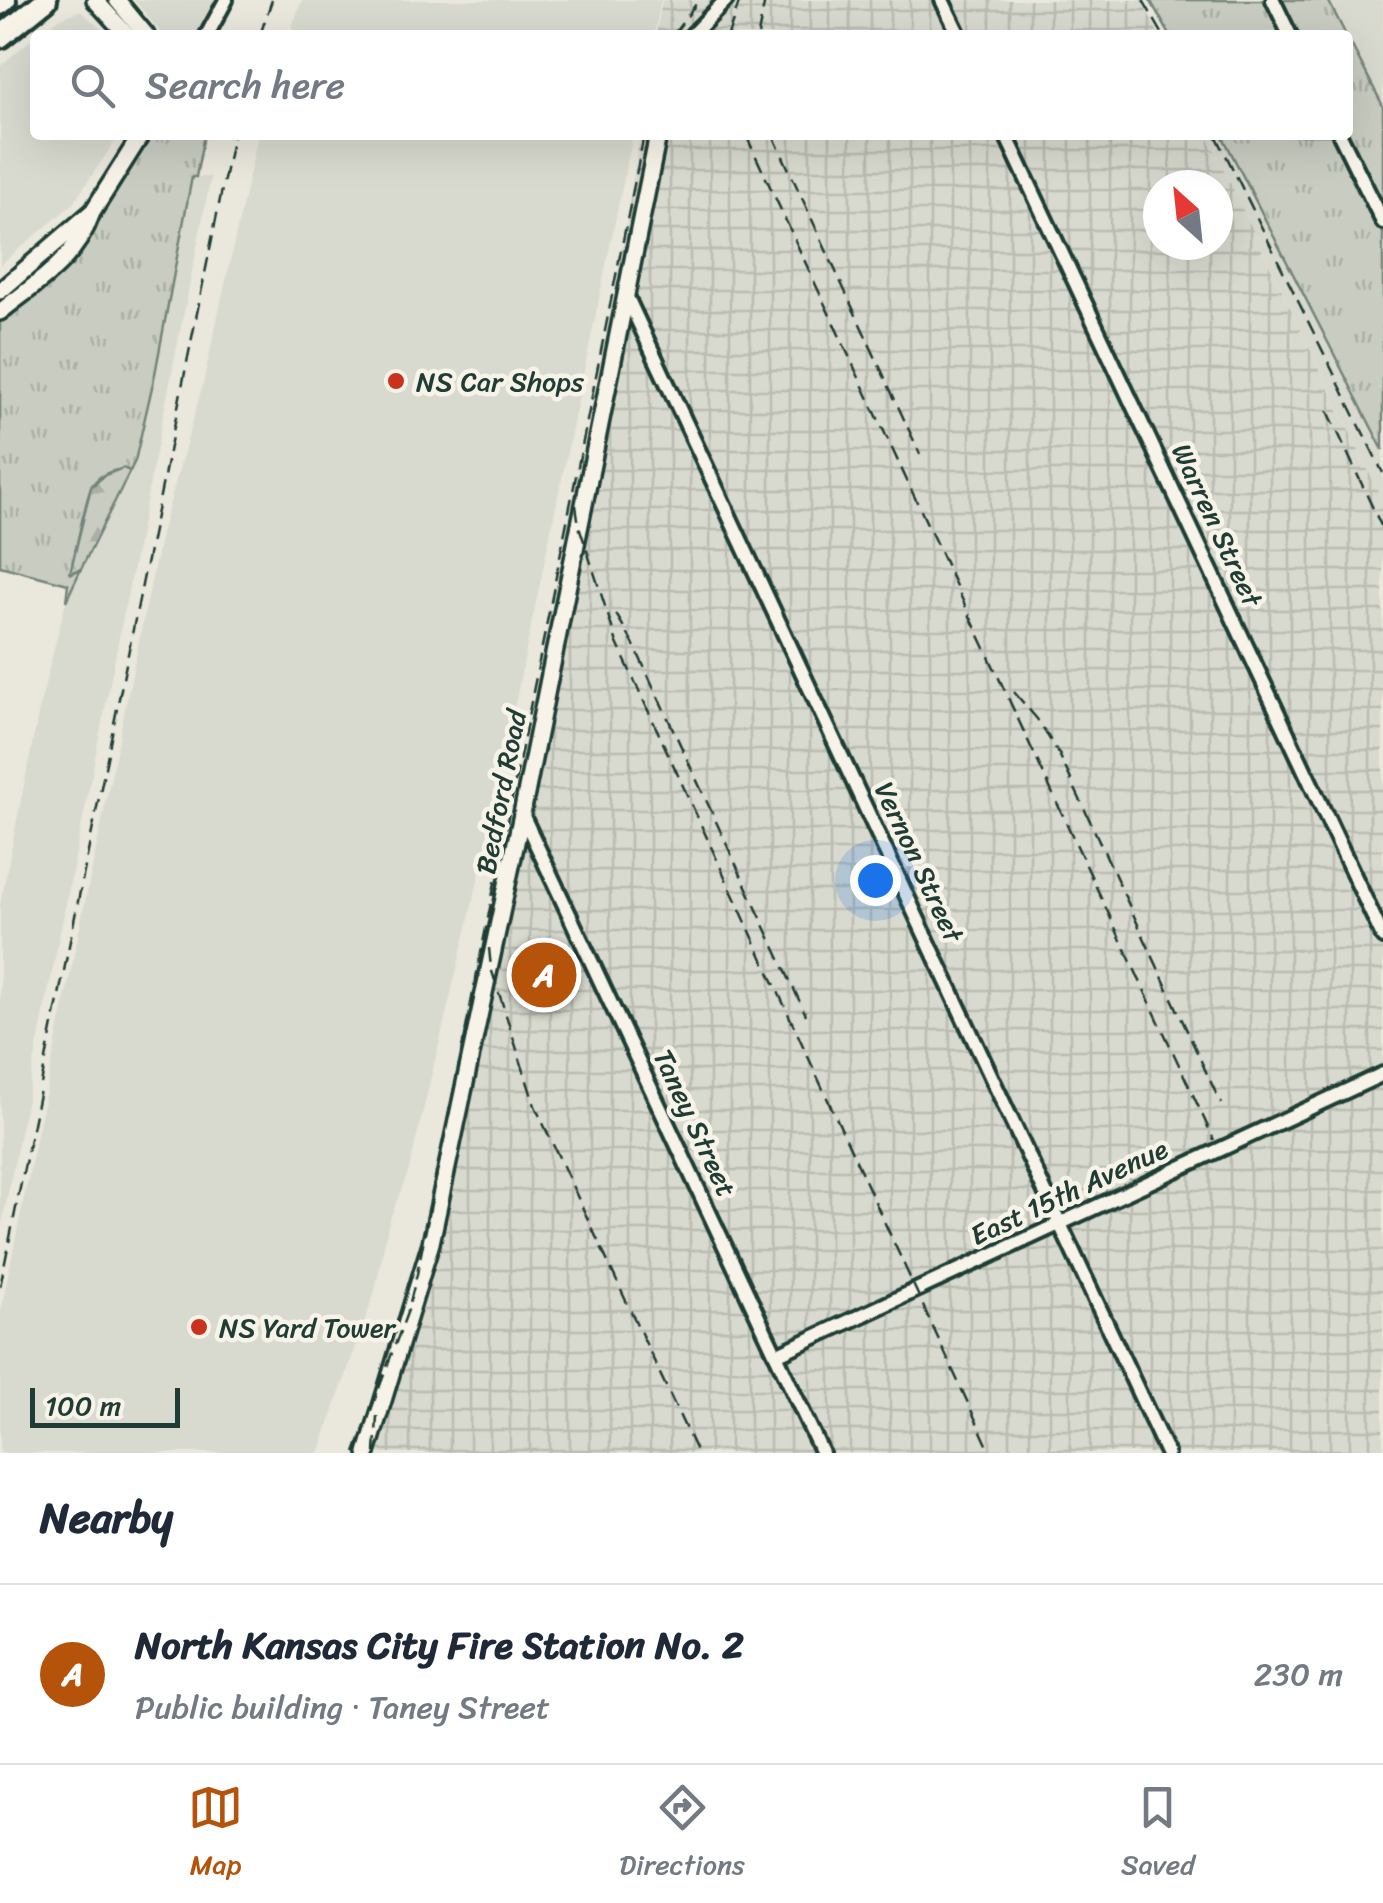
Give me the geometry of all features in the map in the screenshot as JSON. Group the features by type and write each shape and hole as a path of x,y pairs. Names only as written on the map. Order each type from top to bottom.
{"highway":[{"path":"0,37 46,0"}],"street":[{"path":"95,0 123,30"},
{"path":"117,0 142,30"},
{"path":"211,30 226,0"},
{"path":"697,30 726,0"},
{"path":"942,0 956,30"},
{"path":"1273,0 1288,30"},
{"path":"0,311 72,253 83,239 92,211 138,140"},
{"name":"Bedford Road","path":"367,1453 431,1243 522,814 657,140"},
{"name":"Warren Street","path":"1008,140 1383,937"},
{"path":"1342,140 1383,222"},
{"path":"0,291 92,211"},
{"name":"Vernon Street","path":"625,293 1167,1453"},
{"name":"Taney Street","path":"522,814 822,1453"},
{"name":"East 15th Avenue","path":"776,1356 1383,1074"}],"shaded area":[{"path":"134,0 220,0 202,30 159,30"},
{"path":"302,0 661,0 655,30 291,30"},
{"path":"662,0 1142,0 1157,30 657,30"},
{"path":"1328,0 1383,0 1383,106 1353,45 1353,30 1345,30"},
{"path":"80,10 102,30 43,30"},
{"path":"30,40 30,140 116,140 73,204 0,265 0,66"},
{"path":"257,140 632,140 481,868 409,1170 389,1221 375,1291 319,1453 0,1453 0,1314 161,534 203,383"},
{"path":"639,140 1209,140 1224,170 1143,170 1143,260 1233,260 1233,189 1383,501 1383,1453 367,1453 425,1265 579,526"},
{"path":"1209,140 1225,140 1383,450 1383,501 1233,189 1233,170 1224,170"},
{"path":"192,177 211,177 0,1234 0,905 41,700 66,601 135,461"}],"green space":[{"path":"1150,0 1328,0 1343,30 1167,30"},
{"path":"1353,48 1383,106 1383,450 1225,140 1353,140"},
{"path":"149,140 203,140 196,177 192,177 135,461 130,471 110,472 93,484 72,573 81,569 66,601 68,584 0,566 0,315 89,236"},
{"path":"123,468 130,471 81,569 70,573 91,487 105,475"}],"railway":[{"path":"262,30 272,0"},
{"path":"677,30 699,0"},
{"path":"730,30 740,0"},
{"path":"759,30 765,0"},
{"path":"1143,0 1160,30"},
{"path":"0,1287 232,140"},
{"path":"355,1453 408,1310 417,1274 643,140"},
{"path":"748,140 1214,1140"},
{"path":"775,140 920,454"},
{"path":"1218,140 1383,473"},
{"path":"1328,411 1383,530"},
{"path":"576,505 579,526 617,643 991,1453"},
{"path":"616,614 806,1015"},
{"path":"1014,692 1059,754 1221,1104"},
{"path":"489,948 491,968 535,1106 697,1453"},
{"path":"375,1453 377,1416"}],"place":[{"name":"NS Car Shops","path":"396,381"},
{"name":"North Kansas City Fire Station No. 2","path":"544,975"},
{"name":"NS Yard Tower","path":"199,1327"}]}
